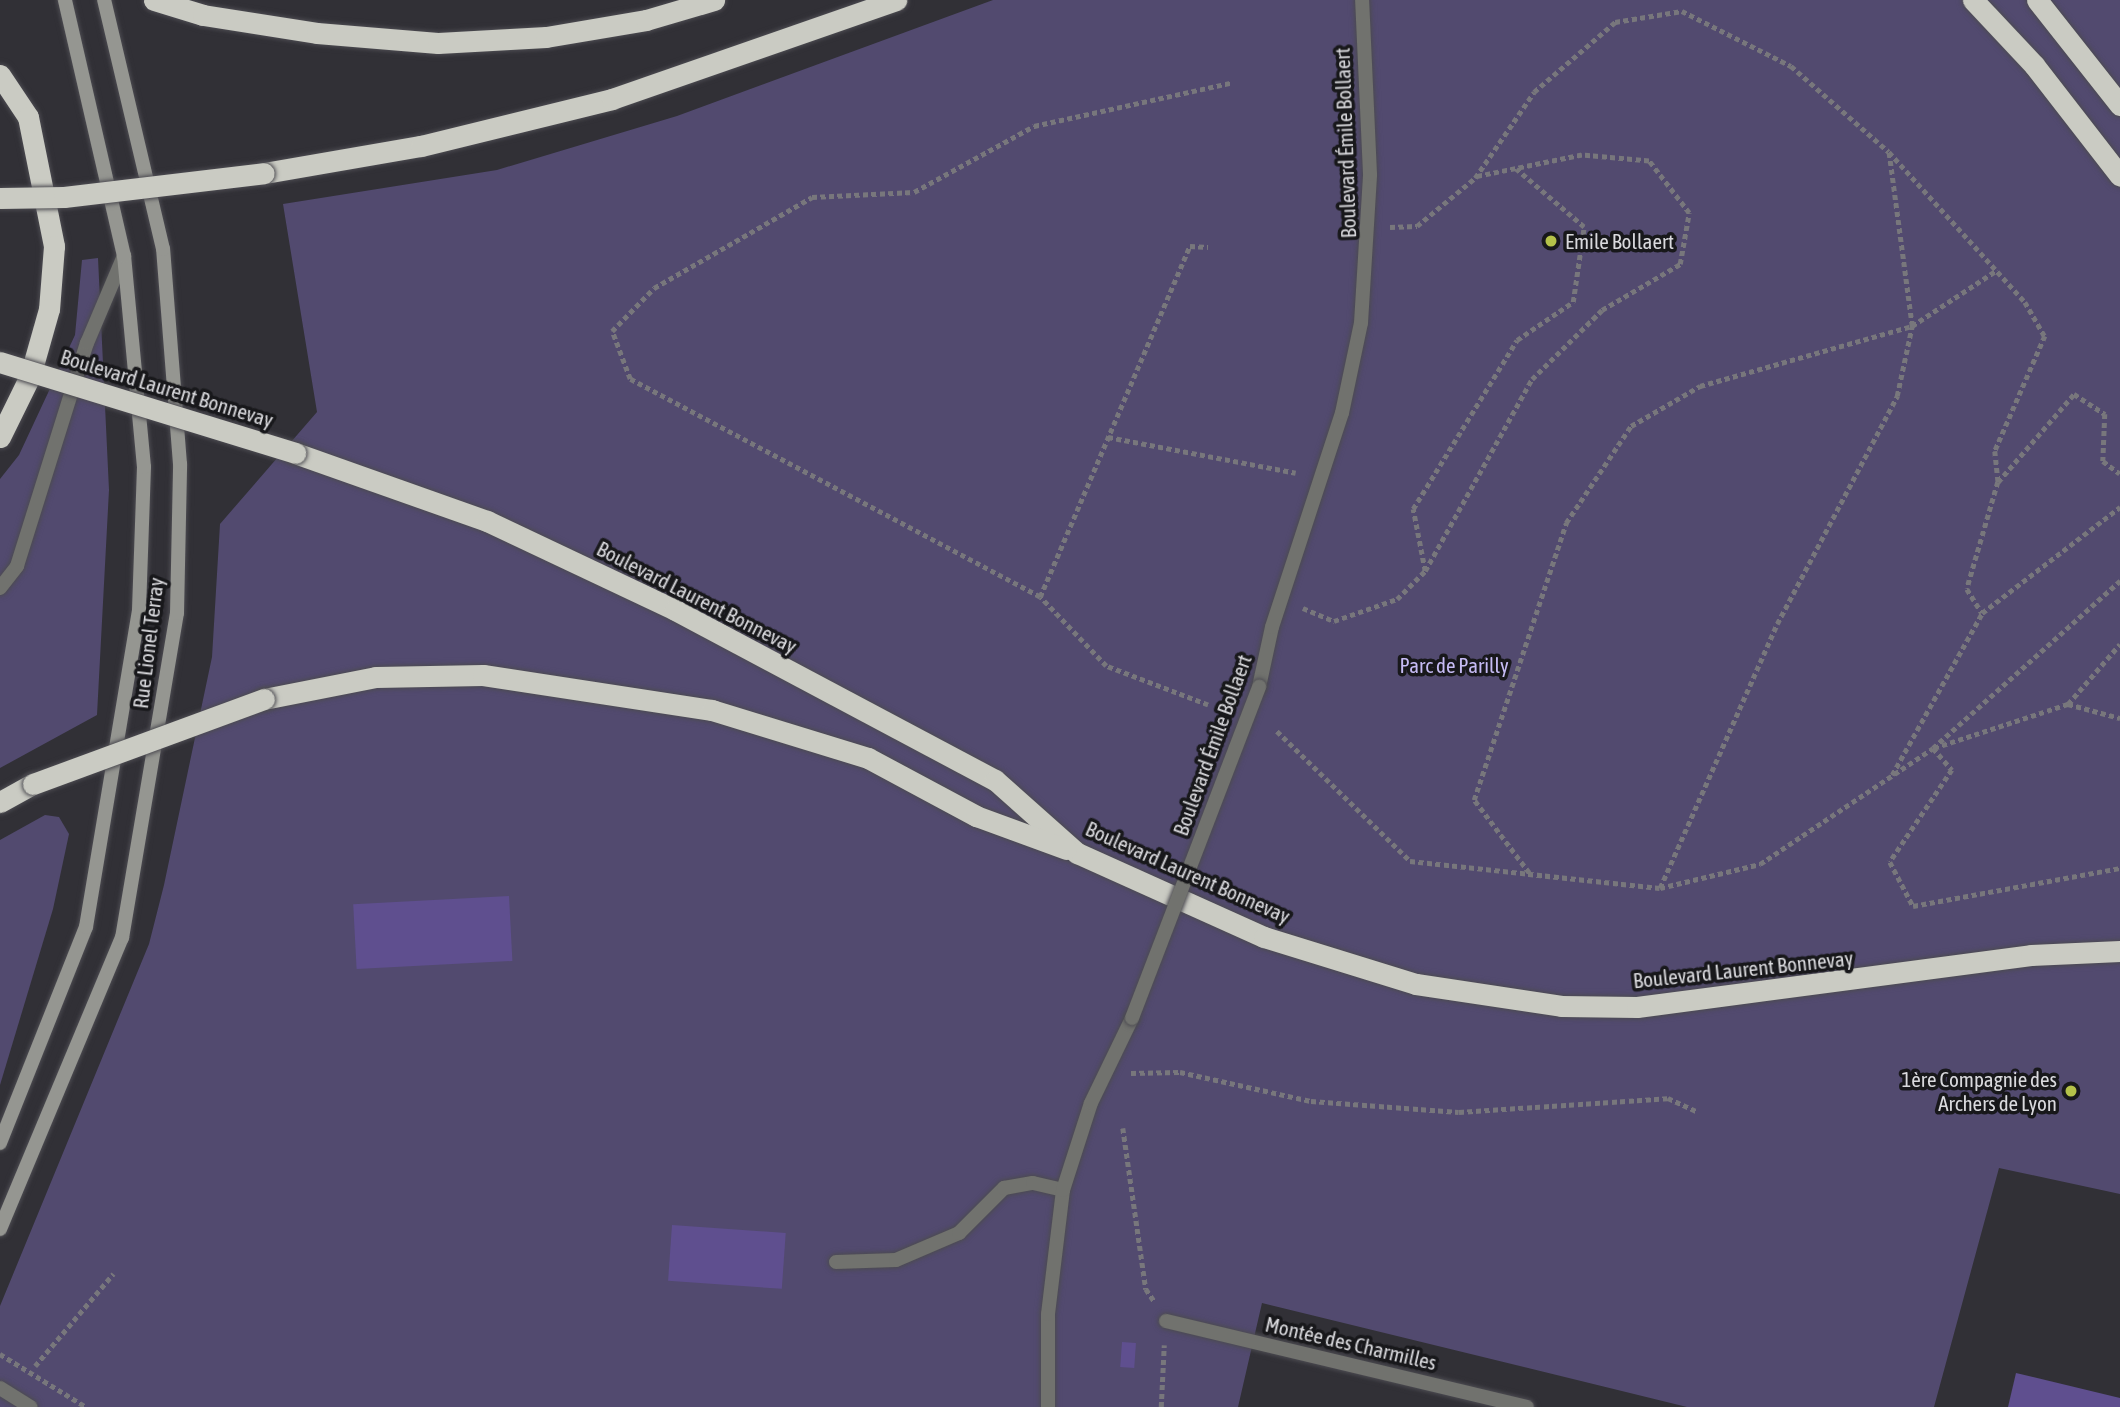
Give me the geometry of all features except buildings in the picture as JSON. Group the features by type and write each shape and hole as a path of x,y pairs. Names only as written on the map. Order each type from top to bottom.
{"highway":[{"path":"153,0 203,15 438,43 546,37 646,20 715,0"},
{"path":"0,198 64,197 264,173 421,146 612,99 896,0"},
{"path":"1973,0 2034,65 2120,176"},
{"path":"2037,0 2120,105"},
{"path":"0,75 28,117 54,246 49,309 30,376 0,437"},
{"name":"Boulevard Laurent Bonnevay","path":"0,362 295,453 487,521 675,610 995,780 1077,853 1264,937 1416,984 1561,1006 1637,1007 1776,993 2031,955 2120,951"},
{"path":"0,802 33,784 264,699 376,677 483,675 712,710 868,758 976,816 1077,853"}],"main road":[{"name":"Rue Lionel Terray","path":"0,1143 86,927 139,610 144,467 124,256 65,0"},
{"name":"Rue Lionel Terray","path":"0,1229 122,938 177,613 180,464 163,249 104,0"}],"street":[{"name":"Boulevard Émile Bollaert","path":"1048,1407 1048,1314 1063,1190 1091,1103 1132,1018 1259,687 1280,599 1342,413 1361,323 1370,227 1362,0"},
{"path":"0,588 18,566 87,343 124,256"},
{"path":"836,1262 896,1260 959,1233 1004,1188 1033,1183 1063,1190"},
{"name":"Montée des Charmilles","path":"1166,1321 1527,1407"},
{"path":"0,1388 30,1407"}],"path":[{"path":"1370,227 1417,226 1475,178 1534,92 1615,22 1682,11 1791,66 1888,152 1997,270 2045,336 1995,451 1998,482 1967,589 1982,613"},
{"path":"1208,705 1107,666 1040,597 630,379 612,331 654,288 812,197 914,192 1034,127 1230,82"},
{"path":"1660,888 1777,624 1897,396 1912,326 1888,152"},
{"path":"1280,599 1334,621 1397,599 1425,572 1532,379 1602,310 1679,264 1689,213 1649,161 1583,155 1475,178"},
{"path":"1425,572 1413,509 1517,340 1573,302 1584,227 1515,169"},
{"path":"1040,597 1190,246 1208,247"},
{"path":"1530,874 1474,800 1566,523 1631,426 1700,386 1912,326 1997,270"},
{"path":"1998,482 2074,394 2105,414 2103,461 2120,474"},
{"path":"1108,437 1302,474"},
{"path":"1298,486 1306,461"},
{"path":"1891,776 1982,613 2120,507"},
{"path":"1277,731 1410,861 1660,888 1759,864 1933,748 2120,581"},
{"path":"1933,748 2068,704 2120,644"},
{"path":"2068,704 2120,718"},
{"path":"1933,748 1952,770 1890,862 1913,906 2120,868"},
{"path":"1125,1083 1129,1073 1180,1072 1311,1101 1460,1112 1668,1098 1696,1111"},
{"path":"1123,1128 1146,1289 1166,1321 1161,1407"},
{"path":"35,1366 113,1274"},
{"path":"0,1354 86,1407"}],"green space":[{"name":"Parc de Parilly","path":"993,0 2120,0 2120,1194 1999,1168 1934,1407 1687,1407 1262,1303 1238,1407 0,1407 0,1306 149,944 164,885 212,657 220,524 317,412 283,204 497,170 677,116"},
{"path":"98,258 109,490 97,715 0,768 0,479 19,455 75,335 82,260"},
{"path":"45,815 59,817 69,834 53,909 0,1085 0,840"}],"place":[{"name":"Emile Bollaert","path":"1551,241"},
{"name":"1ère Compagnie des Archers de Lyon","path":"2071,1091"}]}
